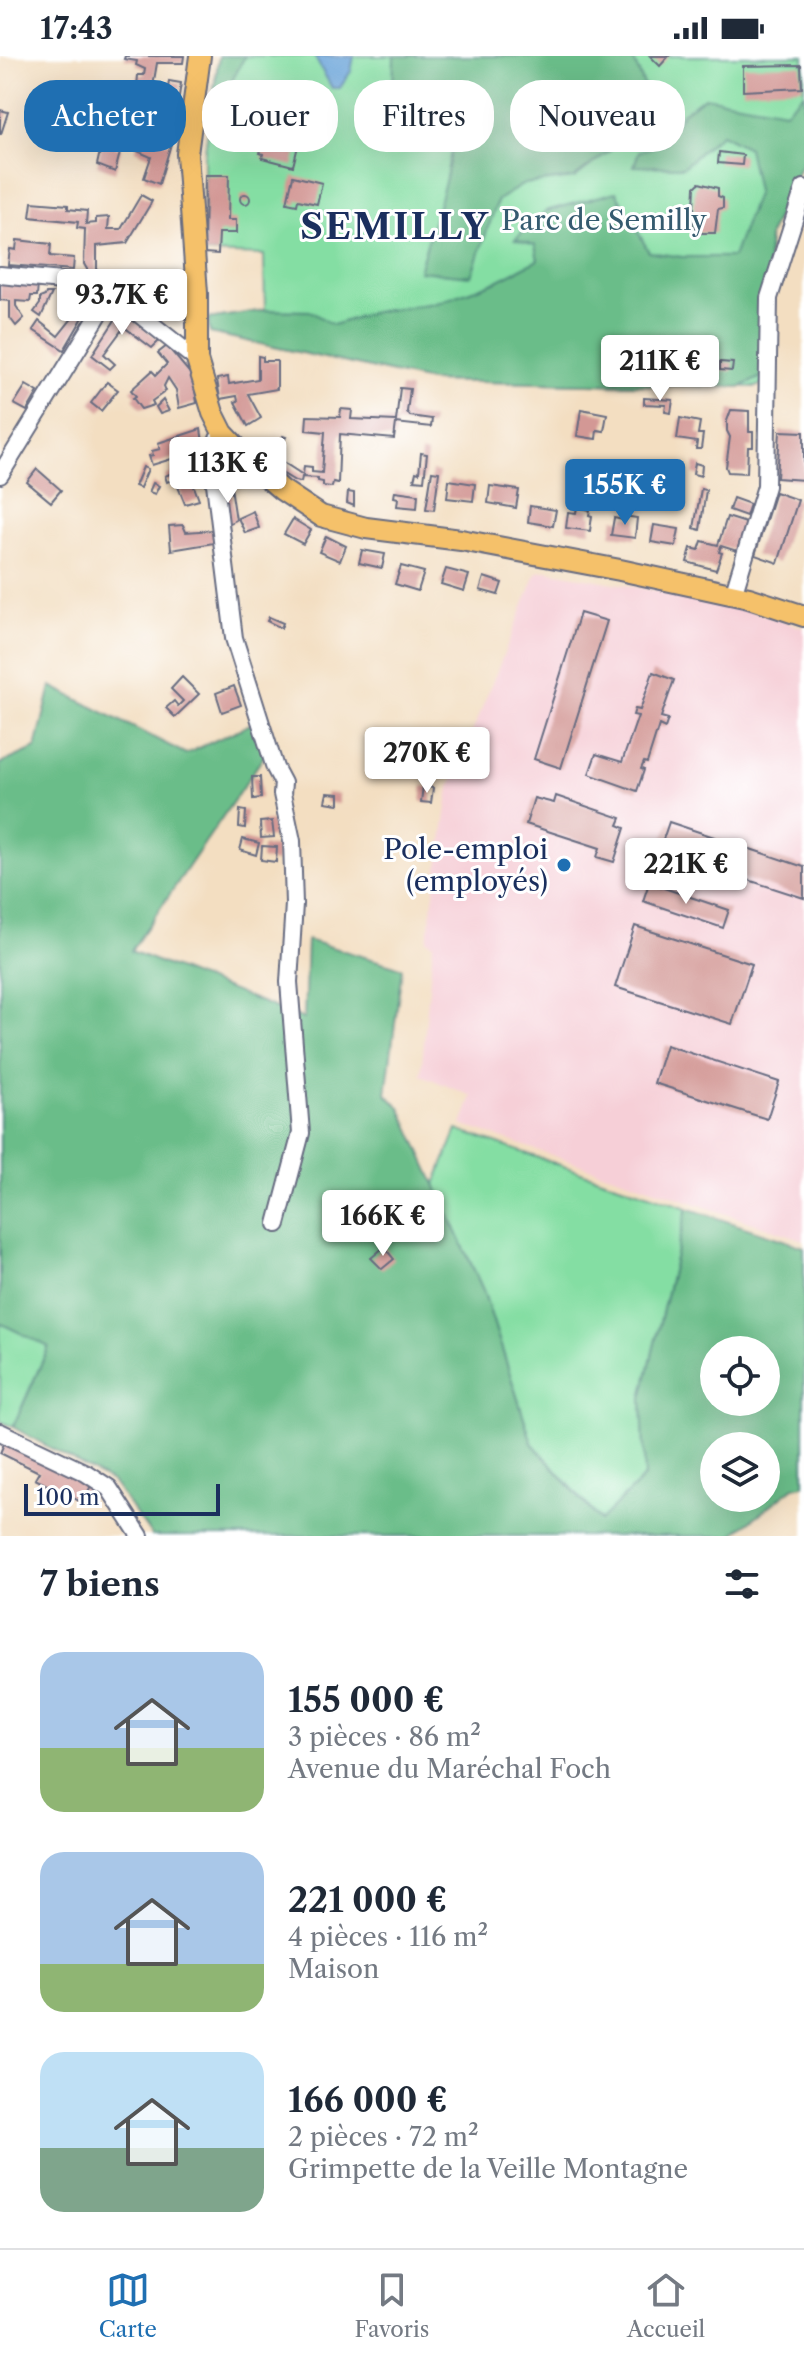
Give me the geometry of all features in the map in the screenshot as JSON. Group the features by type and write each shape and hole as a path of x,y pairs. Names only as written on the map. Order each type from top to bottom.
{"main road":[{"path":"200,56 187,154 197,293 197,360 213,413 223,433 255,467 321,516 366,528 461,540 620,570 733,595 804,616"}],"street":[{"path":"733,595 766,486 769,298 804,188"},
{"path":"0,275 92,284 112,293 197,360"},
{"path":"0,475 112,293"},
{"path":"223,433 212,459 234,638 275,768 283,783 292,841 294,904 289,982 301,1133 277,1224"},
{"path":"0,1432 86,1473 109,1488 140,1536"}],"shaded area":[{"path":"547,571 730,604 804,628 804,1240 462,1125 472,1096 421,1075 433,944 427,940 450,787 537,572"}],"green space":[{"name":"Parc de Semilly","path":"219,56 804,56 804,158 769,235 764,383 756,387 430,381 210,333 208,319 265,310 264,255 204,253 205,152 338,152 338,80 215,80"},
{"path":"219,56 245,56 232,80 216,80"},
{"path":"394,56 632,56 642,80 510,80 510,152 608,152 574,178 524,184 498,200 471,276 419,271 451,152 494,152 494,80 393,80"},
{"path":"804,93 804,158 769,235 764,376 740,387 430,381 210,333 208,319 265,310 310,311 333,325 374,312 440,302 497,281 538,260 535,245 515,239 546,211 616,192 649,252 682,257 733,257 757,191 748,148 721,134 683,167 634,166 639,152 685,152 685,111 705,97 785,111"},
{"path":"51,686 186,754 255,722 264,756 131,951 304,1019 307,940 402,968 386,1094 400,1107 483,1290 532,1443 600,1521 645,1476 642,1398 687,1208 804,1247 804,1485 794,1487 780,1498 780,1432 700,1432 700,1512 762,1512 731,1536 152,1536 113,1483 13,1427 49,1347 0,1323 0,764 36,748"},
{"path":"457,1130 687,1208 642,1398 645,1476 601,1521 532,1443 483,1290 435,1184"},
{"path":"0,1323 49,1346 13,1427 0,1421"}],"water":[{"path":"314,56 354,56 351,71 340,88 338,80 328,80"}],"building":[{"path":"125,56 184,56 183,63 157,63 154,80 138,80 138,75 144,75 145,69 136,65 137,61 124,59"},
{"path":"650,56 669,56 660,66"},
{"path":"801,65 802,88 743,91 743,66"},
{"path":"0,110 8,112 1,134 0,134"},
{"path":"100,152 120,152 115,172 97,165"},
{"path":"140,152 169,152 159,184 144,178 151,157"},
{"path":"296,152 293,166 262,158 263,154 260,153"},
{"path":"719,152 743,155 742,165 718,163"},
{"path":"205,175 229,175 228,220 236,220 236,233 219,233 218,254 204,253"},
{"path":"293,176 322,183 317,204 298,200 297,205 287,203"},
{"path":"699,183 718,188 718,196 723,198 723,208 718,209 715,233 696,233 696,226 693,226 695,187"},
{"path":"245,194 250,199 245,204 240,199"},
{"path":"141,195 151,203 127,243 97,246 97,271 88,271 84,264 85,229 77,228 78,222 30,217 32,202 68,205 68,209 87,211 86,224 96,223 96,218 109,217 108,229 121,229"},
{"path":"17,240 51,244 50,256 74,258 73,270 8,265 10,249 16,250"},
{"path":"0,282 38,284 37,296 31,296 30,302 16,301 24,318 16,326 10,318 10,301 0,300"},
{"path":"63,286 98,293 89,309 61,306"},
{"path":"151,286 167,295 164,306 142,300 144,288 149,290"},
{"path":"52,293 41,317 34,312 40,298"},
{"path":"78,311 85,314 64,350 33,330 39,321 58,336"},
{"path":"121,311 160,340 152,348 124,327 104,354 115,364 110,369 92,355"},
{"path":"167,346 193,377 197,403 179,408 176,390 168,378 164,386 166,391 152,401 154,405 141,409 131,390 152,371 156,375 167,364 158,353"},
{"path":"258,356 263,357 263,361 277,361 277,389 248,394 261,418 248,426 235,402 238,401 237,396 220,399 217,379 228,377 229,384 258,379"},
{"path":"720,362 733,363 732,371 720,370"},
{"path":"107,382 118,390 101,411 91,403"},
{"path":"26,385 38,392 27,411 14,404"},
{"path":"400,388 410,389 407,412 410,416 432,419 431,427 396,423 394,439 340,434 338,483 333,482 332,487 323,486 318,478 302,477 301,482 295,481 267,464 283,436 286,437 276,455 283,462 303,475 304,466 312,467 312,472 322,473 325,432 306,430 307,416 340,417 341,409 352,410 351,419 396,421"},
{"path":"644,398 673,400 671,413 665,412 666,405 644,404"},
{"path":"163,400 169,411 160,414 156,407"},
{"path":"581,409 607,414 604,431 597,430 596,439 577,436"},
{"path":"731,410 749,411 753,447 748,447 747,473 728,472 726,467 730,437 727,421"},
{"path":"680,418 700,422 698,434 703,434 701,449 696,449 697,442 677,439"},
{"path":"201,429 204,449 152,465 149,456 153,455 152,451 160,449 158,443"},
{"path":"780,431 804,432 804,480 777,478"},
{"path":"421,453 427,454 424,481 414,480 416,472 419,473"},
{"path":"230,456 242,466 220,473 218,460"},
{"path":"185,462 199,500 185,504 175,479 167,482 165,476"},
{"path":"695,463 702,465 701,476 693,474"},
{"path":"143,467 148,469 140,488 135,486"},
{"path":"37,469 61,490 51,502 27,482"},
{"path":"432,471 439,472 434,510 426,509"},
{"path":"449,480 475,484 473,501 447,498"},
{"path":"153,483 159,486 155,494 149,492"},
{"path":"490,486 519,490 516,508 488,503"},
{"path":"231,487 236,520 226,525 221,489"},
{"path":"701,489 706,490 700,530 694,528"},
{"path":"395,491 418,494 417,508 397,506"},
{"path":"348,492 354,493 354,506 347,503"},
{"path":"775,492 798,500 778,563 755,555"},
{"path":"733,498 750,504 746,516 729,510"},
{"path":"530,506 556,510 553,526 528,522"},
{"path":"577,507 590,510 590,531 566,528 568,512 576,513"},
{"path":"253,511 259,528 245,533 238,518"},
{"path":"624,516 637,518 635,538 611,535 614,518 623,520"},
{"path":"727,517 746,523 737,551 721,546 719,552 722,553 716,570 687,562 691,548 699,550 702,541 718,545"},
{"path":"293,519 311,530 303,544 284,534"},
{"path":"183,525 186,532 213,530 214,543 171,550 169,526"},
{"path":"654,525 679,529 676,546 651,542"},
{"path":"326,536 346,546 340,561 319,552"},
{"path":"362,550 385,554 382,568 359,563"},
{"path":"401,566 424,572 418,591 395,584"},
{"path":"446,569 469,575 464,591 441,584"},
{"path":"484,577 502,583 498,595 480,590"},
{"path":"580,613 607,621 561,768 534,759"},
{"path":"269,617 283,623 281,628 267,621"},
{"path":"653,672 674,680 661,717 668,719 665,728 659,725 647,763 644,762 641,769 644,770 637,791 589,774 596,754 622,762 638,716 633,715 635,709 640,710"},
{"path":"182,677 199,694 175,717 166,708 174,701 178,706 183,701 171,689"},
{"path":"234,686 241,705 222,712 216,693"},
{"path":"252,777 260,777 261,798 253,799"},
{"path":"423,786 433,788 431,803 421,802"},
{"path":"327,793 339,794 339,804 325,802"},
{"path":"556,796 621,818 618,825 625,828 614,862 597,857 600,848 526,824 534,798 554,803"},
{"path":"240,810 246,811 245,828 239,827"},
{"path":"272,821 274,837 261,838 260,822"},
{"path":"669,822 804,867 804,898 659,851"},
{"path":"243,839 259,843 256,855 240,850"},
{"path":"262,846 277,847 276,862 261,860"},
{"path":"649,883 729,910 723,928 643,901"},
{"path":"635,926 752,964 732,1024 615,987"},
{"path":"666,1045 779,1082 767,1119 654,1083"},
{"path":"384,1247 394,1259 382,1269 371,1258"},
{"path":"6,1439 93,1481 83,1503 35,1479 39,1472 0,1453"}],"place":[{"name":"Pole-emploi (employés)","path":"564,865"}],"district":[{"name":"SEMILLY","path":"395,226"}]}
